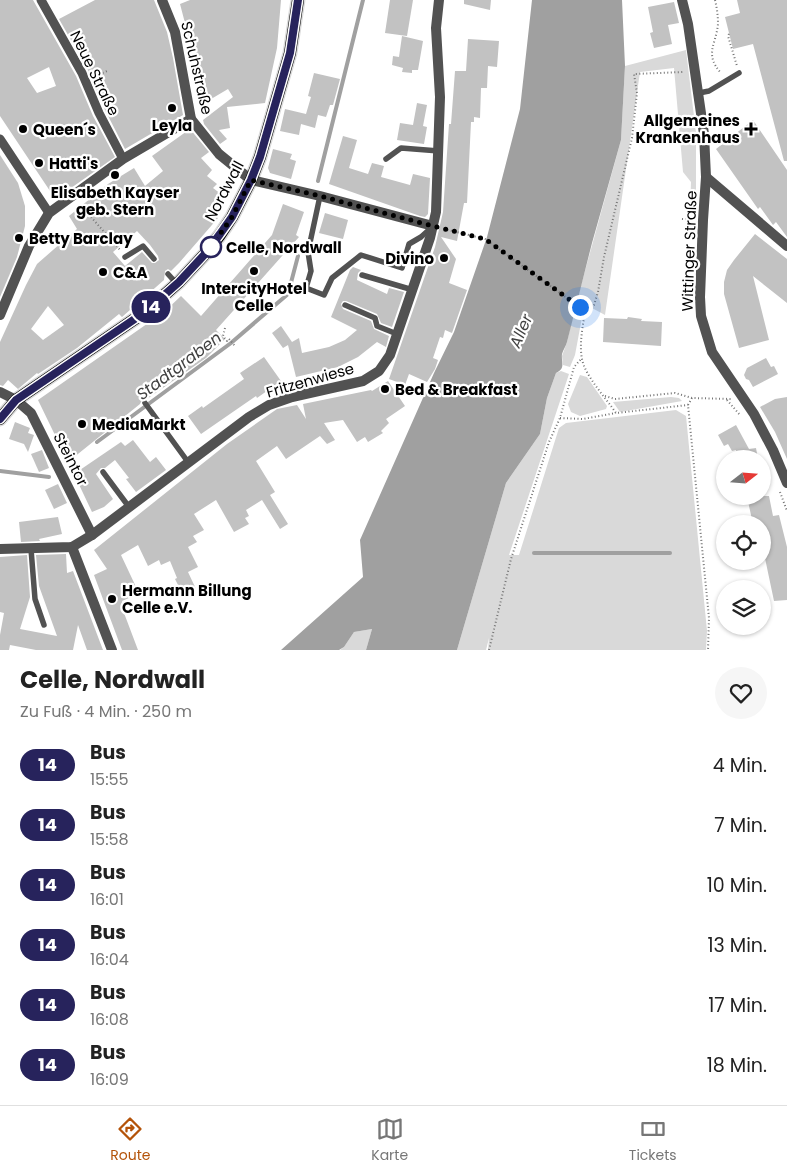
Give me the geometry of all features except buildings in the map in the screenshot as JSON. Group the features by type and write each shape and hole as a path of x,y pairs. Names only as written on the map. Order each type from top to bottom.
{"main road":[{"name":"Nordwall","path":"0,419 16,400 145,312 177,284 205,254 220,234 232,217 251,180 262,148 290,53 298,0"}],"street":[{"name":"Neue Straße","path":"41,0 85,79 99,113 123,159"},
{"name":"Schuhstraße","path":"162,0 175,32 191,120 219,154 251,180"},
{"name":"Fritzenwiese","path":"0,549 72,547 92,535 249,417 269,405 292,397 363,381 379,371 390,355 413,290 436,212 440,97 436,28 439,0"},
{"name":"Wittinger Straße","path":"682,0 700,93 704,134 706,177 700,297 701,316 712,352 754,414 773,450 783,486"},
{"path":"0,315 29,246 49,213 123,159 191,120"},
{"path":"0,139 49,213"},
{"path":"706,177 787,246"},
{"path":"251,180 433,226"},
{"name":"Steintor","path":"0,392 16,400 31,413 92,535"},
{"path":"72,547 112,650"}],"lane":[{"path":"700,93 708,91 739,73"},
{"path":"386,159 401,148 439,151"},
{"path":"320,196 308,252 311,270 306,288 324,295 332,278 361,255 402,268 410,244 433,226"},
{"path":"126,257 143,246 154,259"},
{"path":"168,274 177,284"},
{"path":"362,275 413,290"},
{"path":"344,305 375,318 378,326 397,334"},
{"path":"145,403 188,462"},
{"path":"103,472 129,507"},
{"path":"31,549 35,599 44,625"}],"path":[{"path":"715,0 718,23 716,38 712,46 712,61 723,76"},
{"path":"729,34 739,73"},
{"path":"85,79 107,71"},
{"path":"616,413 586,370 582,358 585,311 594,305 598,292 604,257 632,138 636,93 634,74 676,72"},
{"path":"91,217 126,257"},
{"path":"433,226 485,239 585,311"},
{"path":"225,328 223,336 227,341 229,339 236,346"},
{"path":"489,650 511,559 548,442 560,418 574,366 582,358"},
{"path":"605,396 615,399 675,393 692,398 727,400 743,418"},
{"path":"692,398 688,405 709,618 708,650"},
{"path":"560,418 583,419 616,413 688,405"},
{"path":"783,486 787,511"}],"shaded area":[{"path":"686,50 696,133 696,212 690,213 691,182 683,172 674,68 640,72 605,315 577,300 621,140 625,66"},
{"path":"575,307 583,312 575,355 570,367 563,365 562,356"},
{"path":"561,371 569,374 509,555 519,555 559,428 566,423 676,410 686,416 707,631 706,650 488,650 489,638 486,650 457,650 506,483 540,434 547,398 556,373"},
{"path":"580,375 587,377 607,406 606,409 580,416 571,412 568,404"},
{"path":"679,398 682,401 620,412 613,402"},
{"path":"372,629 366,650 340,650 354,632"}],"water":[{"name":"Aller","path":"532,0 622,0 625,66 621,140 567,342 562,354 562,367 556,373 547,398 540,434 506,483 457,650 366,650 372,629 354,632 344,647 339,650 281,650 363,577 360,540 454,332 487,237 520,109"}],"waterway":[{"name":"Stadtgraben","path":"318,181 363,0"},
{"name":"Stadtgraben","path":"97,442 231,343 288,294 298,256"},
{"name":"Stadtgraben","path":"0,471 49,477"},
{"path":"534,553 670,553"}],"bus line":[{"name":"14","path":"0,419 16,400 145,312 179,282 211,247 232,217 251,180 260,157 290,53 298,0"}],"place":[{"name":"Leyla","path":"172,108"},
{"name":"Queen´s","path":"23,129"},
{"name":"Allgemeines Krankenhaus","path":"751,129"},
{"name":"Hatti's","path":"39,163"},
{"name":"Elisabeth Kayser geb. Stern","path":"115,175"},
{"name":"Betty Barclay","path":"19,238"},
{"name":"Celle, Nordwall","path":"211,247"},
{"name":"Divino","path":"444,258"},
{"name":"IntercityHotel Celle","path":"254,271"},
{"name":"C&A","path":"103,272"},
{"name":"Bed & Breakfast","path":"385,389"},
{"name":"MediaMarkt","path":"82,424"},
{"name":"Hermann Billung Celle e.V.","path":"112,599"}],"route":[{"path":"211,247 232,217 251,180 485,239 580,307"}]}
